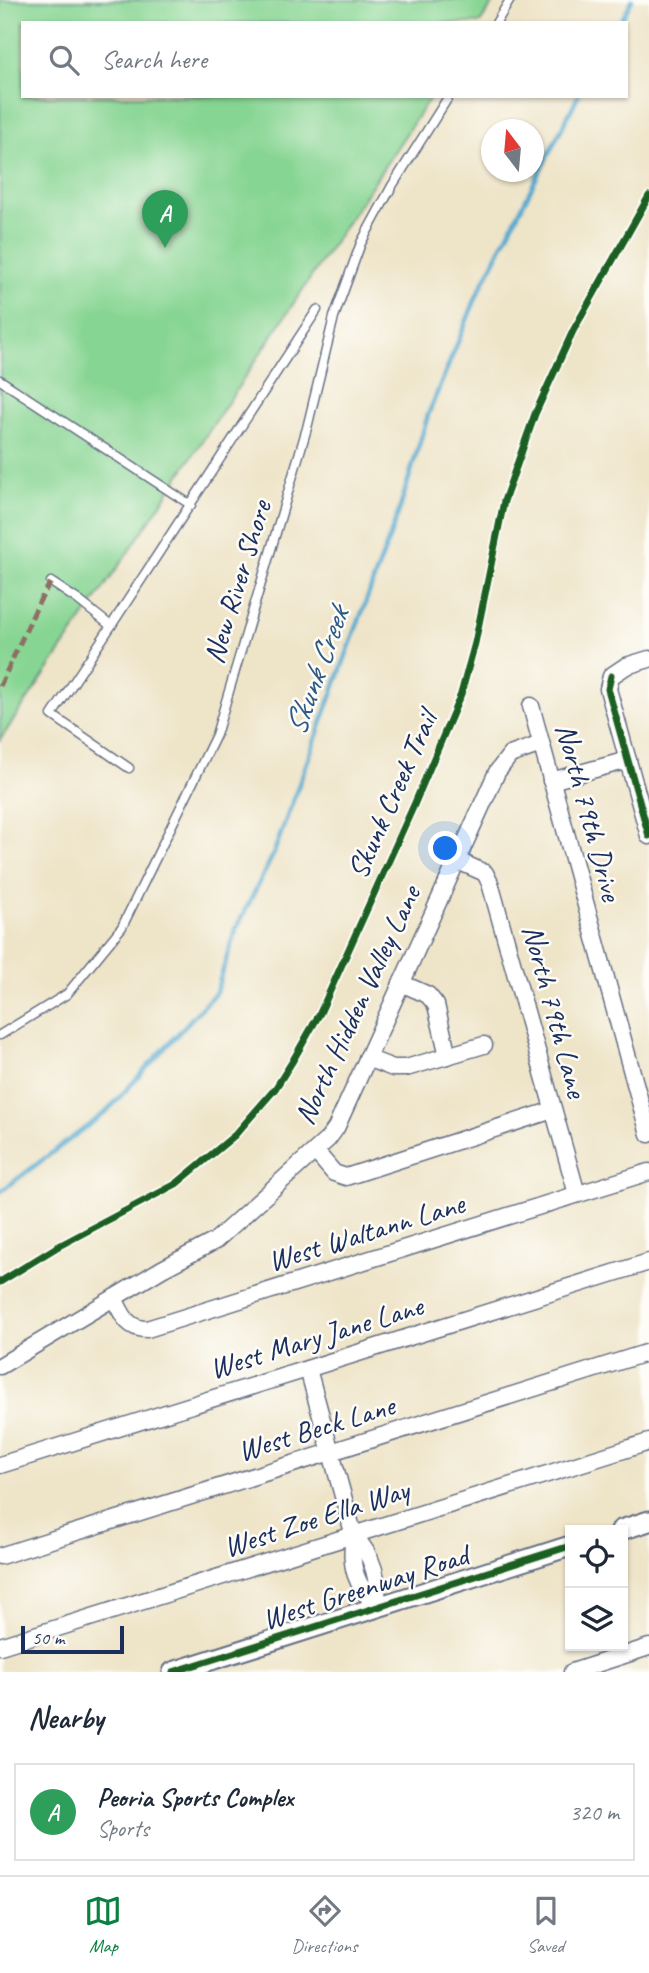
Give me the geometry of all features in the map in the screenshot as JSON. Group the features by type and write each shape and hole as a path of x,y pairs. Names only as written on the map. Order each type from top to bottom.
{"street":[{"path":"649,659 626,666 611,676 608,689 649,836"},
{"name":"North 79th Drive","path":"531,706 649,1134"},
{"name":"North Hidden Valley Lane","path":"0,1366 215,1241 316,1152 336,1128 497,772 510,755 541,744"},
{"path":"551,781 628,760"},
{"name":"North 79th Lane","path":"456,860 485,873 490,883 577,1195"},
{"path":"401,983 428,995 436,1005 448,1056"},
{"path":"367,1058 393,1068 406,1068 484,1045"},
{"path":"316,1152 334,1173 346,1177 553,1110"},
{"name":"West Waltann Lane","path":"114,1298 128,1323 137,1329 147,1329 649,1172"},
{"name":"West Mary Jane Lane","path":"0,1465 649,1262"},
{"name":"West Beck Lane","path":"0,1556 332,1454 649,1352"},
{"path":"308,1369 355,1536 369,1553 379,1585 377,1607"},
{"name":"West Zoe Ella Way","path":"0,1646 649,1442"},
{"path":"628,1528 649,1521"},
{"name":"West Greenway Road","path":"173,1672 565,1548"},
{"path":"572,1672 649,1647"}],"lane":[{"path":"497,21 510,0"},
{"name":"New River Shore","path":"0,1035 67,994 122,927 216,735 307,428 334,317 361,243 392,186 448,98"},
{"path":"129,768 52,715 317,310"},
{"path":"0,380 191,505"},
{"path":"51,582 111,626"}],"green space":[{"path":"0,0 495,0 481,21 21,21 21,98 430,98 144,529 0,740"}],"waterway":[{"name":"Skunk Creek","path":"621,21 632,0"},
{"name":"Skunk Creek","path":"0,1192 106,1112 216,992 236,929 273,855 399,511 428,415 478,293 577,98"}],"marked path":[{"path":"0,686 51,582"}],"cycle path":[{"name":"Skunk Creek Trail","path":"0,1282 57,1247 176,1184 235,1135 275,1089 292,1062 320,1013 461,694 475,643 504,501 535,414 573,331 649,196"},
{"path":"611,676 608,689 649,836"},
{"path":"173,1672 565,1548"}],"place":[{"name":"Peoria Sports Complex","path":"165,248"}]}
